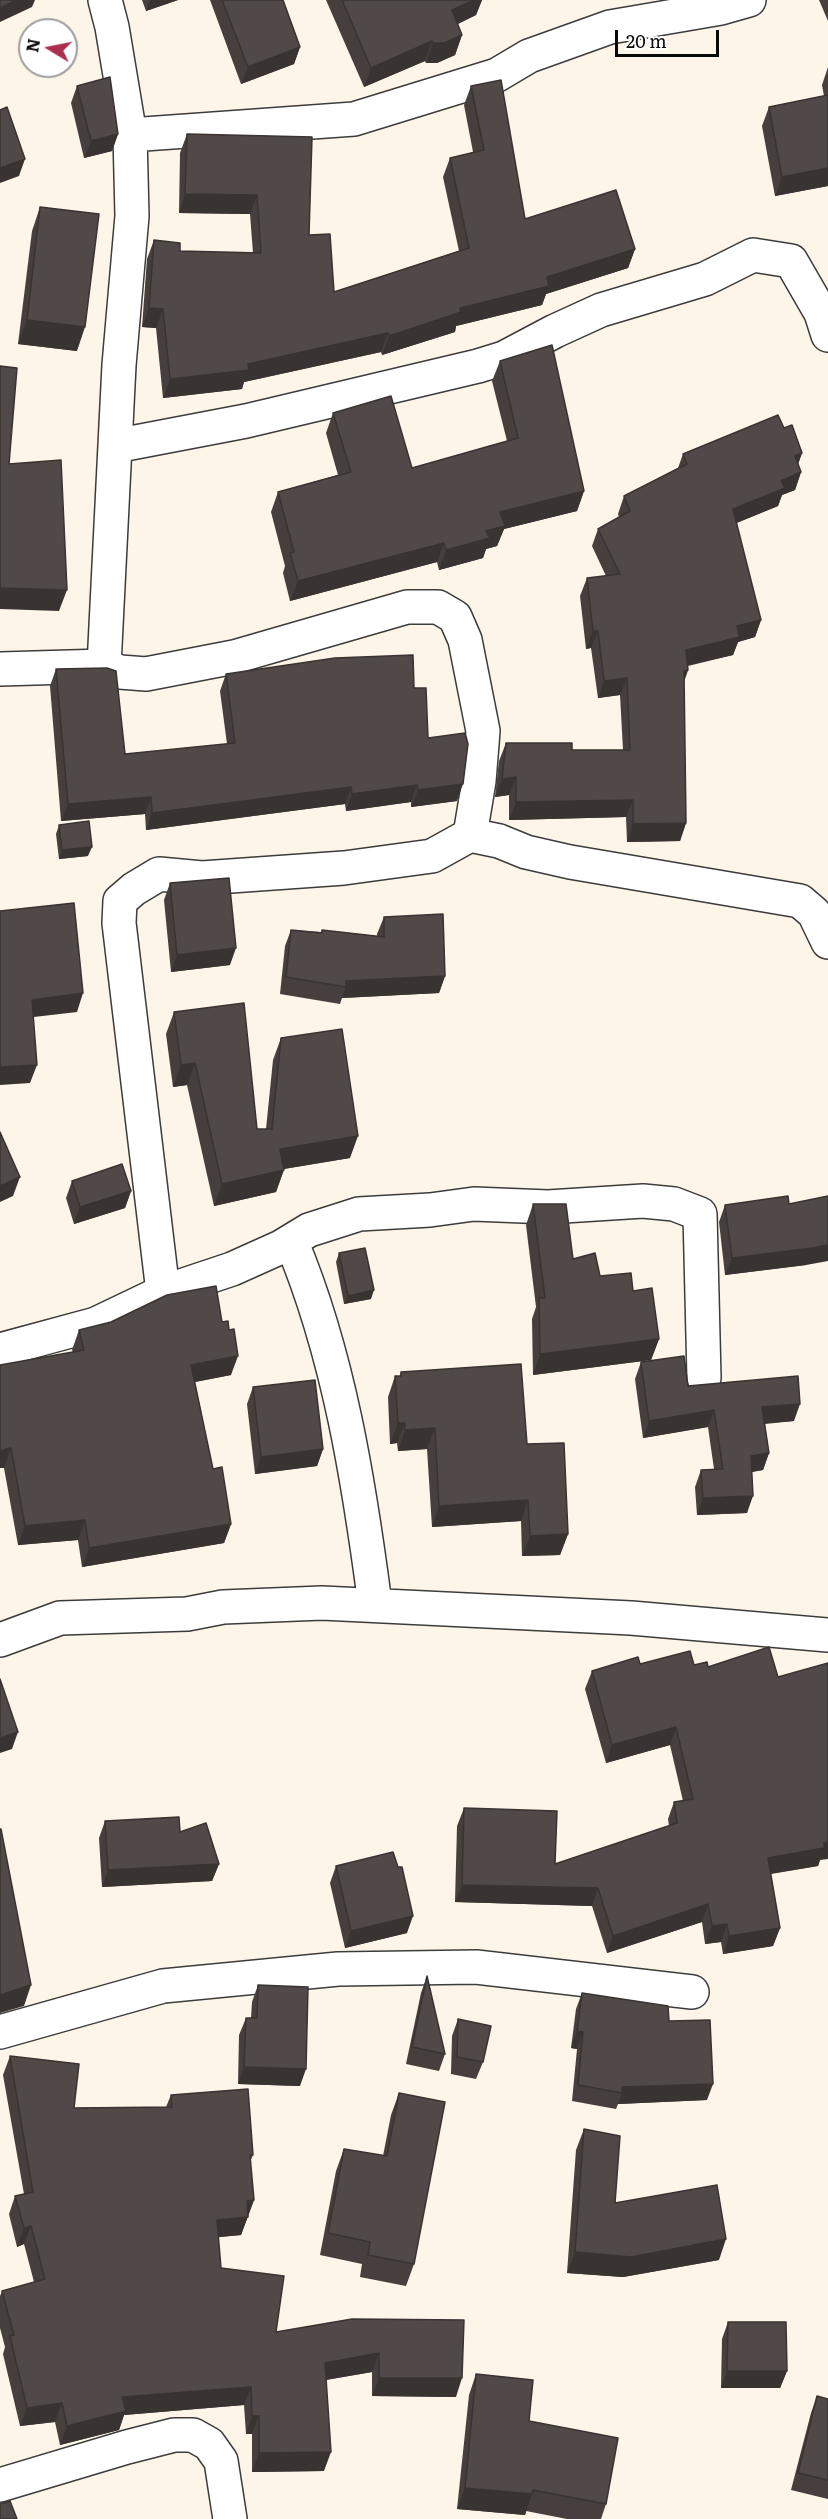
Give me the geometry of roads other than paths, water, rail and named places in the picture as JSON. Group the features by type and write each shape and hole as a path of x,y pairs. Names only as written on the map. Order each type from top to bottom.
{"street":[{"path":"105,0 112,27 130,135 132,216 119,366 105,666"},
{"path":"130,135 354,119 497,75 529,56 610,27 721,8 749,0"},
{"path":"115,446 246,421 504,358 601,310 705,279 753,255 791,261 821,313 828,335"},
{"path":"0,669 34,670 105,666 120,672 146,674 234,657 406,607 438,607 455,617 465,640 483,731 479,781 470,835"},
{"path":"163,1292 119,923 120,901 134,889 159,874 202,878 344,868 432,856 470,835 499,841 526,852 570,862 800,901 814,913 828,942"},
{"path":"0,1350 96,1324 163,1292 232,1269 309,1230 359,1214 430,1210 474,1204 548,1207 643,1201 674,1204 696,1210 702,1221 704,1378"},
{"path":"291,1241 313,1293 336,1386 363,1508 375,1604"},
{"path":"0,1640 60,1618 187,1614 223,1607 322,1603 631,1618 828,1635"},
{"path":"0,2032 163,1986 338,1969 476,1967 693,1992"},
{"path":"0,2485 127,2446 174,2435 193,2435 209,2444 221,2461 230,2519"}]}
